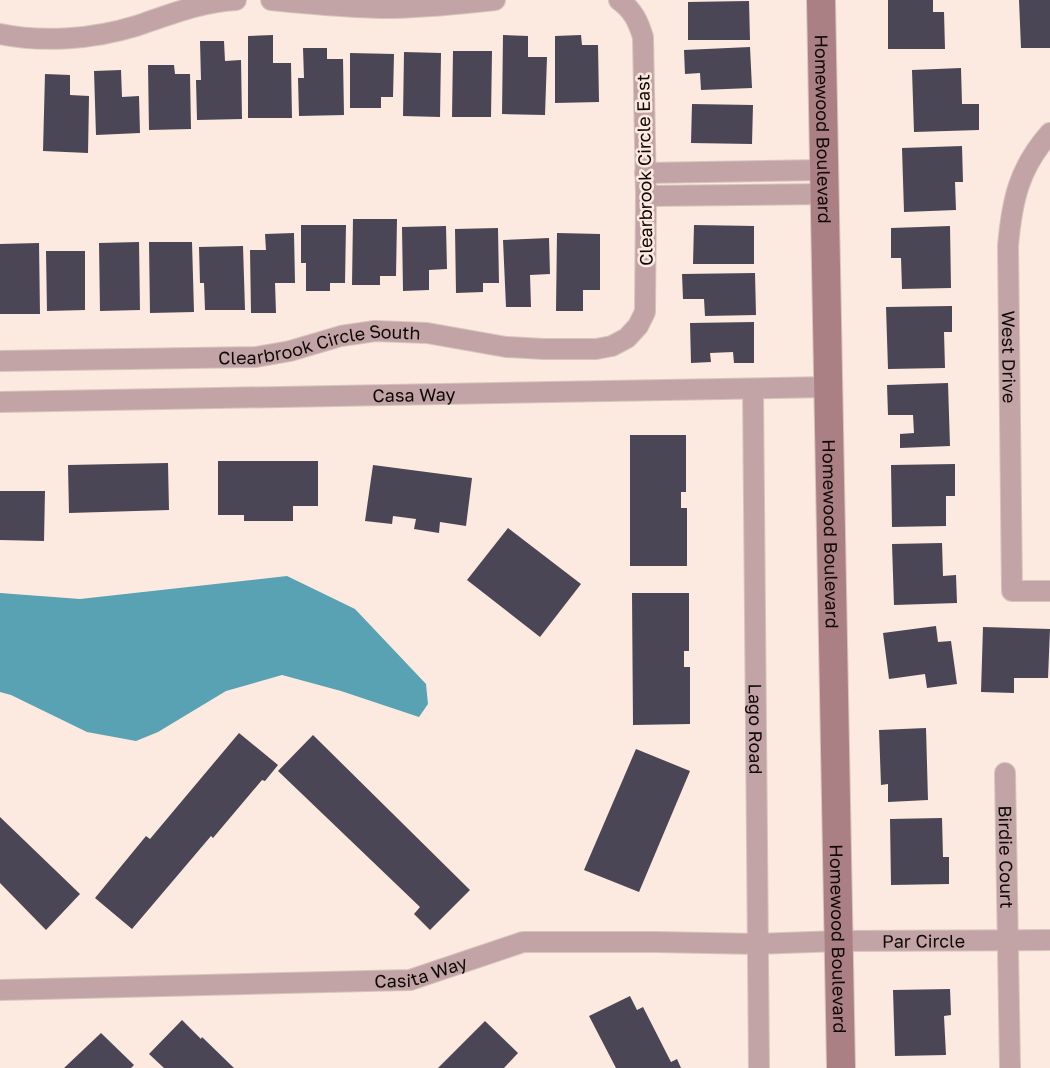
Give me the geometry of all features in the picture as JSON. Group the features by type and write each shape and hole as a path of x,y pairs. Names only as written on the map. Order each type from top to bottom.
{"street":[{"path":"0,34 48,38 87,36 135,26 188,8 236,0"},
{"path":"271,0 390,8 454,5 495,0"},
{"name":"Homewood Boulevard","path":"821,0 841,1068"},
{"name":"Clearbrook Circle East","path":"624,4 638,21 642,37 646,196 644,312 638,326 632,332"},
{"name":"West Drive","path":"1050,133 1030,159 1022,176 1012,207 1008,246 1012,591 1050,591"},
{"path":"645,173 825,182"},
{"path":"646,196 825,182"},
{"name":"Clearbrook Circle South","path":"0,361 256,357 290,351 341,336 384,331 427,333 506,347 596,349 612,346 632,332"},
{"name":"Casa Way","path":"0,402 828,387"},
{"name":"Lago Road","path":"753,389 759,1068"},
{"name":"Birdie Court","path":"1005,772 1008,941"},
{"name":"Par Circle","path":"839,941 1050,940"},
{"name":"Casita Way","path":"0,990 410,980 523,942 758,944 839,941"},
{"path":"1008,941 1010,1068"}],"water":[{"path":"287,576 355,609 426,684 428,704 419,717 341,691 282,675 226,691 158,732 136,741 87,732 11,695 0,692 0,593 80,599"}],"building":[{"path":"888,0 933,0 933,12 944,12 945,49 888,49"},
{"path":"1019,0 1050,0 1050,48 1021,48"},
{"path":"749,1 750,40 688,40 688,2"},
{"path":"273,35 273,63 291,63 292,118 248,118 248,36"},
{"path":"503,35 528,36 528,57 547,57 545,115 502,114"},
{"path":"581,35 582,45 598,45 599,102 555,103 555,36"},
{"path":"200,41 224,41 225,61 241,60 242,119 197,120 196,80 201,80"},
{"path":"750,47 752,88 701,90 700,73 685,74 684,50"},
{"path":"303,48 327,48 327,59 343,59 344,115 299,116 298,78 304,78"},
{"path":"453,51 492,51 491,117 452,117"},
{"path":"404,52 441,53 440,117 403,116"},
{"path":"350,53 394,54 393,97 381,97 381,108 350,108"},
{"path":"148,65 174,65 175,74 190,74 191,129 149,130"},
{"path":"961,68 962,104 979,104 979,130 914,132 912,70"},
{"path":"121,70 122,97 139,96 140,133 96,135 94,71"},
{"path":"45,74 70,75 70,95 89,96 88,153 43,151"},
{"path":"692,104 753,105 752,144 691,143"},
{"path":"962,146 963,182 955,182 956,210 904,212 902,148"},
{"path":"353,219 397,219 396,276 380,276 380,285 352,285"},
{"path":"301,225 346,225 345,283 330,283 330,291 306,291 306,263 301,263"},
{"path":"694,225 754,226 754,264 693,264"},
{"path":"446,226 447,269 429,270 429,290 403,291 402,227"},
{"path":"950,226 951,288 902,289 901,258 891,258 891,228"},
{"path":"498,228 499,283 483,283 483,292 456,293 455,229"},
{"path":"294,233 295,283 275,283 276,313 251,313 250,250 266,250 265,234"},
{"path":"557,233 600,234 600,290 583,290 583,311 556,311"},
{"path":"549,238 550,274 530,275 531,307 506,307 503,240"},
{"path":"139,242 140,310 100,311 99,243"},
{"path":"149,242 192,242 194,312 150,313"},
{"path":"39,243 40,314 0,314 0,244"},
{"path":"243,246 245,310 205,310 204,283 200,283 199,247"},
{"path":"46,251 85,251 85,310 47,311"},
{"path":"755,273 756,315 705,316 704,299 683,299 682,274"},
{"path":"952,306 952,332 944,332 945,368 888,369 886,307"},
{"path":"754,322 754,363 734,363 733,352 710,353 711,362 691,363 690,323"},
{"path":"948,383 950,446 900,448 900,434 914,433 913,415 888,415 887,385"},
{"path":"630,435 686,435 686,492 681,492 681,508 687,508 687,566 630,566"},
{"path":"218,461 318,461 318,506 293,506 293,521 244,521 244,515 218,515"},
{"path":"168,463 169,510 69,513 68,465"},
{"path":"955,464 955,496 946,496 946,526 892,527 891,465"},
{"path":"373,465 472,478 466,526 440,522 439,533 414,529 416,519 393,516 392,524 365,521"},
{"path":"0,491 45,491 44,541 0,540"},
{"path":"508,528 581,584 540,637 467,580"},
{"path":"942,543 943,576 956,575 957,603 894,605 892,544"},
{"path":"632,593 689,593 689,651 684,651 684,667 690,667 690,724 633,725"},
{"path":"936,626 938,642 951,641 957,684 927,688 925,674 889,679 883,633"},
{"path":"983,627 1050,629 1048,678 1014,678 1014,693 981,692"},
{"path":"926,728 928,800 888,802 888,784 881,785 879,730"},
{"path":"239,733 278,765 265,781 262,780 213,838 211,836 132,929 95,898 146,836 150,839"},
{"path":"313,735 470,890 430,930 414,914 420,907 278,771"},
{"path":"636,749 690,771 639,892 584,870"},
{"path":"0,817 80,894 46,930 0,883"},
{"path":"942,818 943,857 949,857 949,884 891,885 890,819"},
{"path":"950,989 951,1015 944,1016 946,1055 895,1056 893,990"},
{"path":"630,996 637,1010 643,1007 671,1062 677,1059 681,1068 616,1068 589,1016"},
{"path":"182,1020 234,1068 164,1068 149,1054"},
{"path":"485,1021 518,1053 504,1068 438,1068"},
{"path":"101,1033 134,1065 131,1068 64,1068"}]}
